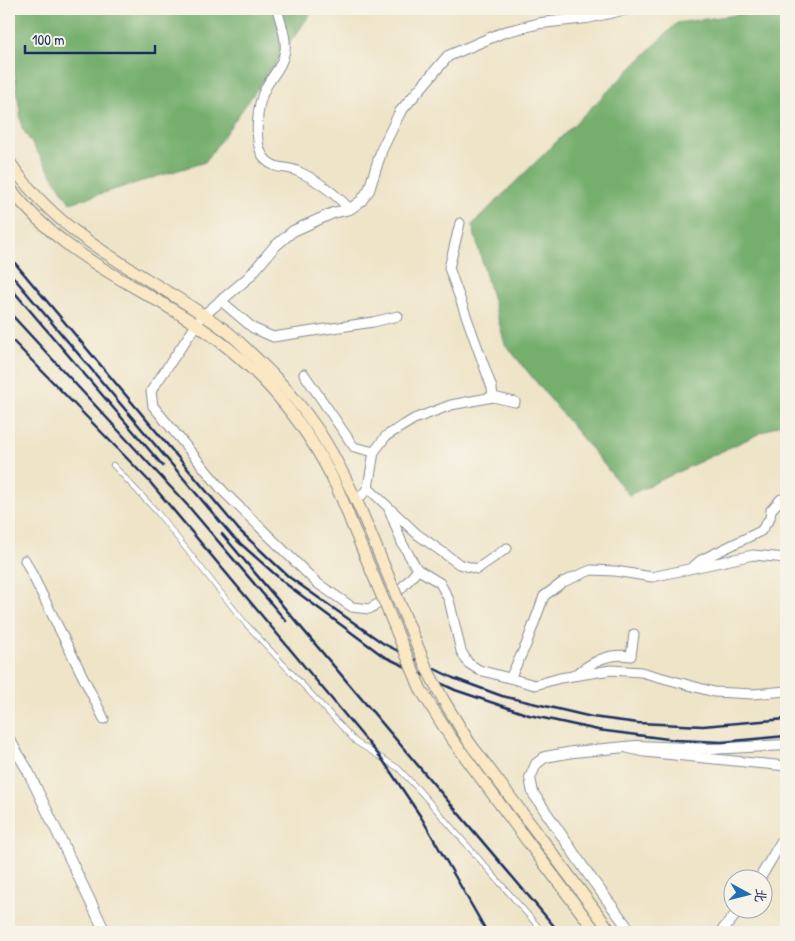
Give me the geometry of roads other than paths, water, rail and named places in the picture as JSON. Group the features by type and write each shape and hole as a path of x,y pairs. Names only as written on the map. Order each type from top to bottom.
{"main road":[{"path":"9,161 32,193 70,230 227,331 268,369 305,409 334,454 357,502 427,669 444,701 469,742 611,932"},
{"path":"9,187 39,222 73,250 196,325 229,348 260,376 291,411 325,462 352,522 421,690 449,735 596,932"}],"street":[{"path":"277,9 285,50 277,71 260,100 258,147 263,157 272,165 281,169 296,170 336,195 350,209"},
{"path":"418,570 397,593 369,609 352,607 317,582 223,491 153,406 151,391 204,315 249,277 274,247 293,231 332,213 350,209 361,201 369,190 382,149 400,112 448,56 504,32 541,23 587,18 627,9"},
{"path":"460,223 449,268 492,388 492,397"},
{"path":"220,300 253,328 273,337 373,322 398,316"},
{"path":"304,374 354,447 374,452"},
{"path":"357,502 368,488 374,452 386,436 414,419 450,405 492,397 515,402"},
{"path":"368,488 417,534 459,564 477,569 507,548"},
{"path":"691,569 701,560 761,532 770,518 771,510 781,499 786,501"},
{"path":"389,509 402,543 418,570 440,583 449,600 457,631 458,645 464,657 479,670 535,685 572,676 611,670 640,672 714,692 753,694 786,691"},
{"path":"510,678 526,645 544,596 563,582 591,570 615,571 652,577 753,555 786,558"},
{"path":"25,560 104,719"},
{"path":"572,676 590,664 615,654 630,656 634,634"},
{"path":"9,739 27,769 105,932"},
{"path":"631,932 588,874 534,793 530,783 533,768 545,757 622,747 711,749 786,745"},
{"path":"622,747 644,752 786,766"},
{"path":"766,868 786,834"},
{"path":"720,932 732,918"}],"lane":[{"path":"113,465 157,512 246,623 356,742 398,768 543,932"}],"railway":[{"path":"9,256 239,530 289,577 384,644 453,678 502,696 592,717 638,723 703,726 786,719"},
{"path":"9,272 233,537 286,584 383,656 455,690 529,715 598,730 676,740 722,742 786,736"},
{"path":"9,286 163,466"},
{"path":"9,312 189,507 286,621"},
{"path":"9,337 149,481 382,759 421,817 487,932"},
{"path":"222,534 559,932"}]}
